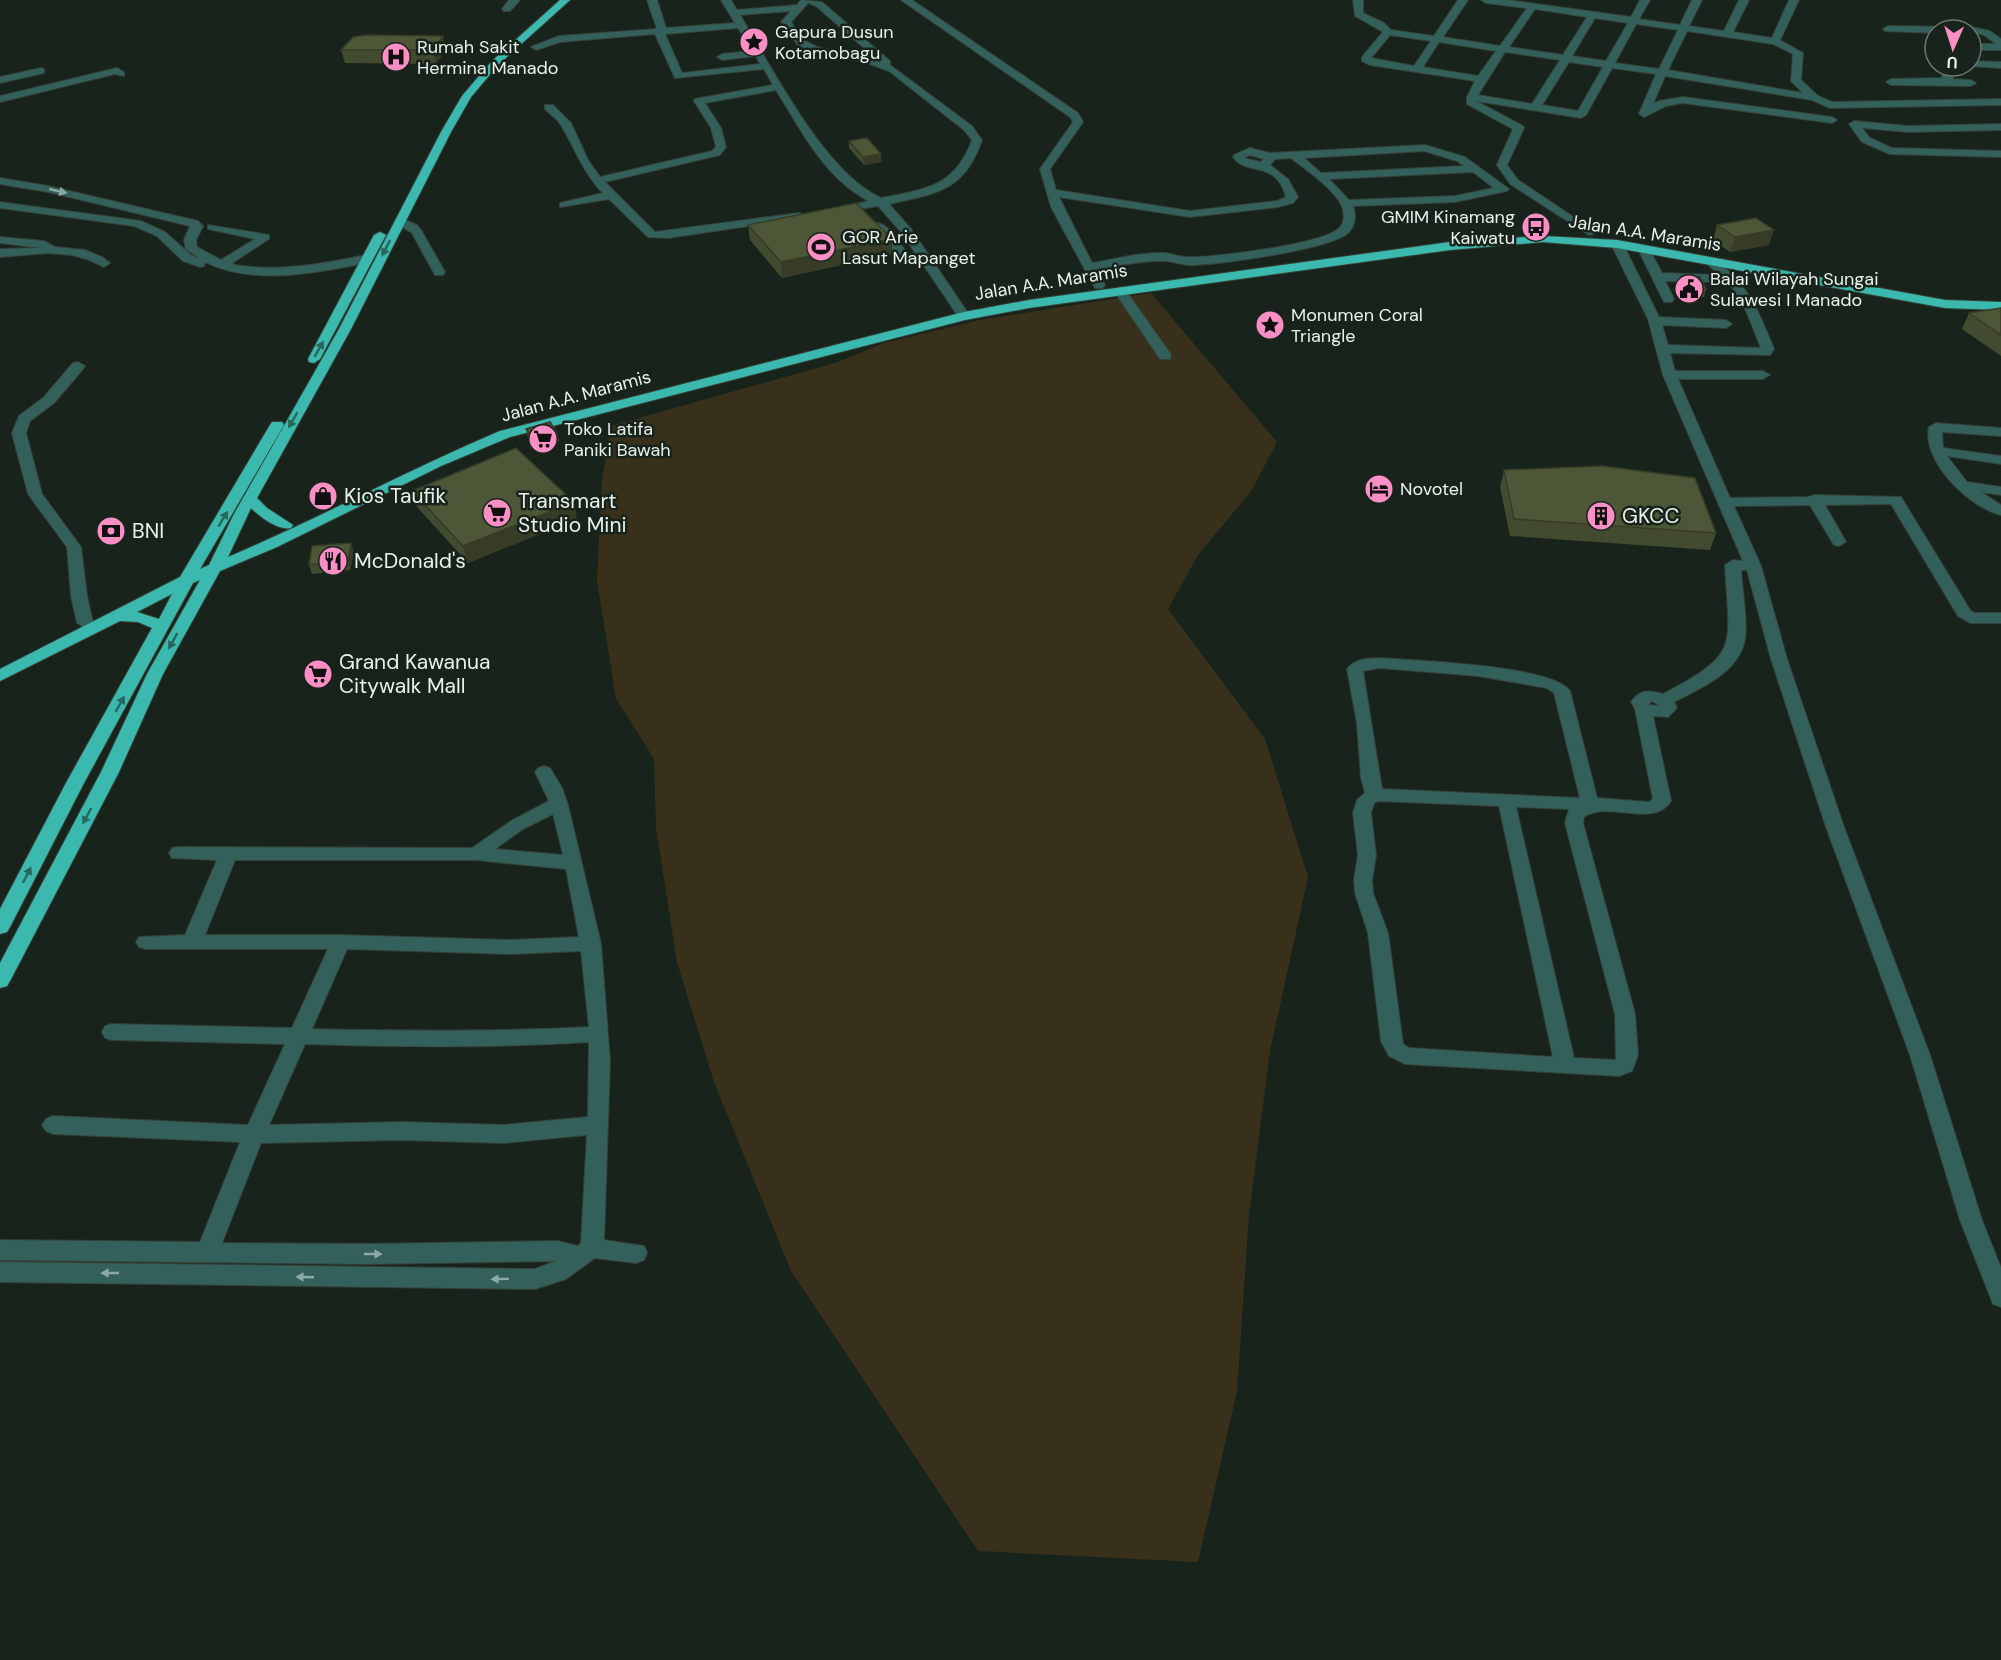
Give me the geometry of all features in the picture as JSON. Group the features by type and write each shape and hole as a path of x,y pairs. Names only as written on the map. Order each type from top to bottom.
{"highway":[{"path":"0,981 110,772 155,674 222,555 250,498 264,458 307,372 427,145 465,81 491,51 552,0"},
{"path":"0,927 75,783 190,575 247,478 264,458 345,329 446,132 467,96 495,63 566,0"},
{"path":"0,663 190,575 222,555 420,458 513,423 955,313 1099,285 1497,232 1564,230 1589,232 1931,294 1972,298 2001,297"},
{"name":"Jalan A.A. Maramis","path":"0,676 149,599 190,575 211,571 250,554 436,463 505,434 955,313 1462,245 1543,239 1617,244 1945,304 2001,306"},
{"path":"250,498 262,511 286,525"},
{"path":"193,603 250,554"},
{"path":"117,616 134,615 161,627"}],"street":[{"path":"507,9 515,0"},
{"path":"652,0 661,32 679,76 766,66"},
{"path":"726,0 778,87 830,164 900,238 955,313"},
{"path":"906,0 1074,116 1078,122 1045,169 1047,181 1099,285"},
{"path":"1358,0 1358,14 1364,19 1381,23 1388,32 1815,98"},
{"path":"1417,69 1463,0"},
{"path":"1486,0 1775,40 1798,53 1796,81 1801,88 1850,120 1866,140 1890,151 1997,139"},
{"path":"1472,97 1581,115 1645,0"},
{"path":"1697,0 1644,114 1662,103 1683,100 1832,120 1840,124 1850,120 1997,139"},
{"path":"1728,33 1744,0"},
{"path":"1775,40 1794,0"},
{"path":"733,13 804,2 819,4 892,69 975,135 977,145 958,173 936,190 831,212"},
{"path":"804,2 786,22 800,42 814,49 867,60 892,69"},
{"path":"1533,6 1481,79 1471,102 1474,106 1519,128 1502,168 1514,182 1589,232"},
{"path":"1535,108 1593,14"},
{"path":"536,47 559,39 740,25"},
{"path":"1888,28 1923,29"},
{"path":"1388,32 1365,59 1370,62 1481,79"},
{"path":"1983,32 2001,45"},
{"path":"1983,46 2001,45"},
{"path":"722,57 757,53"},
{"path":"1983,64 2001,65"},
{"path":"1,80 41,71"},
{"path":"0,99 119,73 0,105"},
{"path":"1942,81 1948,78"},
{"path":"1891,82 1971,83"},
{"path":"597,181 716,153 721,147 718,134 699,101 778,87"},
{"path":"1830,105 2001,102"},
{"path":"1964,104 1997,139"},
{"path":"549,108 566,123 583,160 597,181 652,235 660,236 808,215"},
{"path":"1053,193 1177,214 1249,209 1289,201 1292,196 1285,182 1264,160 1293,156 1425,148 1444,152 1476,169 1503,189 1455,199 1346,203"},
{"path":"1088,267 1149,258 1166,257 1187,261 1211,259 1307,246 1336,236 1345,230 1349,222 1349,209 1346,203 1319,176 1293,156"},
{"path":"1319,176 1476,169"},
{"path":"0,181 48,189 186,220 197,226 190,240 192,249 207,260 221,265 256,272 276,272 313,269 366,259"},
{"path":"564,205 610,195"},
{"path":"871,205 907,231 955,313"},
{"path":"0,220 7,207 123,220 161,234 187,258 232,274 254,278 359,272"},
{"path":"400,221 413,227 417,232 439,272"},
{"path":"212,227 265,237 221,265"},
{"path":"168,240 192,234"},
{"path":"0,240 44,245 50,250"},
{"path":"1617,244 1654,321 1670,375 1753,566 1779,659 1835,827 1912,1034 1971,1220 2001,1297"},
{"path":"1644,249 1668,298"},
{"path":"0,253 76,251 96,257 104,263"},
{"path":"1211,259 1220,269"},
{"path":"1661,349 1765,352 1768,349 1747,300 1734,281 1711,262"},
{"path":"1659,277 1717,279"},
{"path":"1120,291 1165,356"},
{"path":"1654,321 1726,324"},
{"path":"78,366 49,400 24,419 19,433 35,494 74,547 79,596 85,623"},
{"path":"1670,375 1763,375"},
{"path":"2001,432 1936,427 1934,432 1938,451 1953,476 1962,486 2001,511"},
{"path":"1938,451 2001,460"},
{"path":"1962,486 2001,491"},
{"path":"1727,502 1814,499 1896,500 1964,614 1970,618 2001,618"},
{"path":"1814,499 1839,542"},
{"path":"1590,804 1575,814 1574,823 1625,1014 1628,1055 1624,1065 1619,1068 1405,1056 1396,1050 1391,1041 1378,933 1364,893 1363,880 1367,855 1362,813 1366,800 1375,795 1506,800 1590,804 1652,808 1662,801 1643,709 1655,713 1666,711 1669,708 1665,700 1713,673 1730,658 1737,638 1733,565 1753,566"},
{"path":"1375,795 1370,778 1365,723 1355,669 1362,664 1380,663 1524,676 1560,686 1590,804"},
{"path":"0,1250 63,1249 147,1263 261,1275 534,1279 558,1272 586,1252 598,1125 599,1034 591,944 574,863 551,781 544,772"},
{"path":"1506,800 1565,1065"},
{"path":"476,854 517,825 558,804"},
{"path":"178,853 476,854 574,863"},
{"path":"192,942 229,854"},
{"path":"146,942 341,942 512,947 591,944"},
{"path":"207,1253 254,1134 341,942"},
{"path":"112,1032 529,1038 599,1034"},
{"path":"53,1125 254,1134 401,1131 504,1134 598,1125"},
{"path":"0,1272 147,1263 207,1253 558,1251 636,1253"},
{"path":"261,1275 269,1253"}],"shaded area":[{"path":"1151,293 1277,442 1252,490 1198,555 1168,609 1265,739 1308,877 1270,1051 1249,1215 1237,1391 1198,1562 978,1551 791,1271 714,1082 677,962 656,828 654,759 616,698 597,581 602,481 611,426 838,362 884,343 980,320"}],"building":[{"path":"366,35 443,36 433,50 341,50 353,37"},
{"path":"867,138 881,154 863,157 849,141"},
{"path":"856,203 892,239 781,262 748,225"},
{"path":"1756,218 1774,230 1735,237 1717,225"},
{"path":"1682,276 1700,277 1706,289 1689,289"},
{"path":"2001,308 2001,335 1969,313"},
{"path":"550,422 557,433 533,439 526,429"},
{"name":"Transmart Studio Mini","path":"516,448 574,502 463,546 412,491"},
{"name":"GKCC","path":"1602,466 1695,478 1716,533 1514,519 1504,470"},
{"path":"351,543 348,561 309,565 312,546"}],"place":[{"name":"Gapura Dusun Kotamobagu","path":"754,42"},
{"name":"Rumah Sakit Hermina Manado","path":"396,57"},
{"name":"GMIM Kinamang Kaiwatu","path":"1536,227"},
{"name":"GOR Arie Lasut Mapanget","path":"821,247"},
{"name":"Balai Wilayah Sungai Sulawesi I Manado","path":"1689,289"},
{"name":"Monumen Coral Triangle","path":"1270,325"},
{"name":"Toko Latifa Paniki Bawah","path":"543,439"},
{"name":"Novotel","path":"1379,489"},
{"name":"Kios Taufik","path":"323,496"},
{"name":"Transmart Studio Mini","path":"497,513"},
{"name":"GKCC","path":"1601,516"},
{"name":"BNI","path":"111,531"},
{"name":"McDonald's","path":"333,561"},
{"name":"Grand Kawanua Citywalk Mall","path":"318,674"}]}
